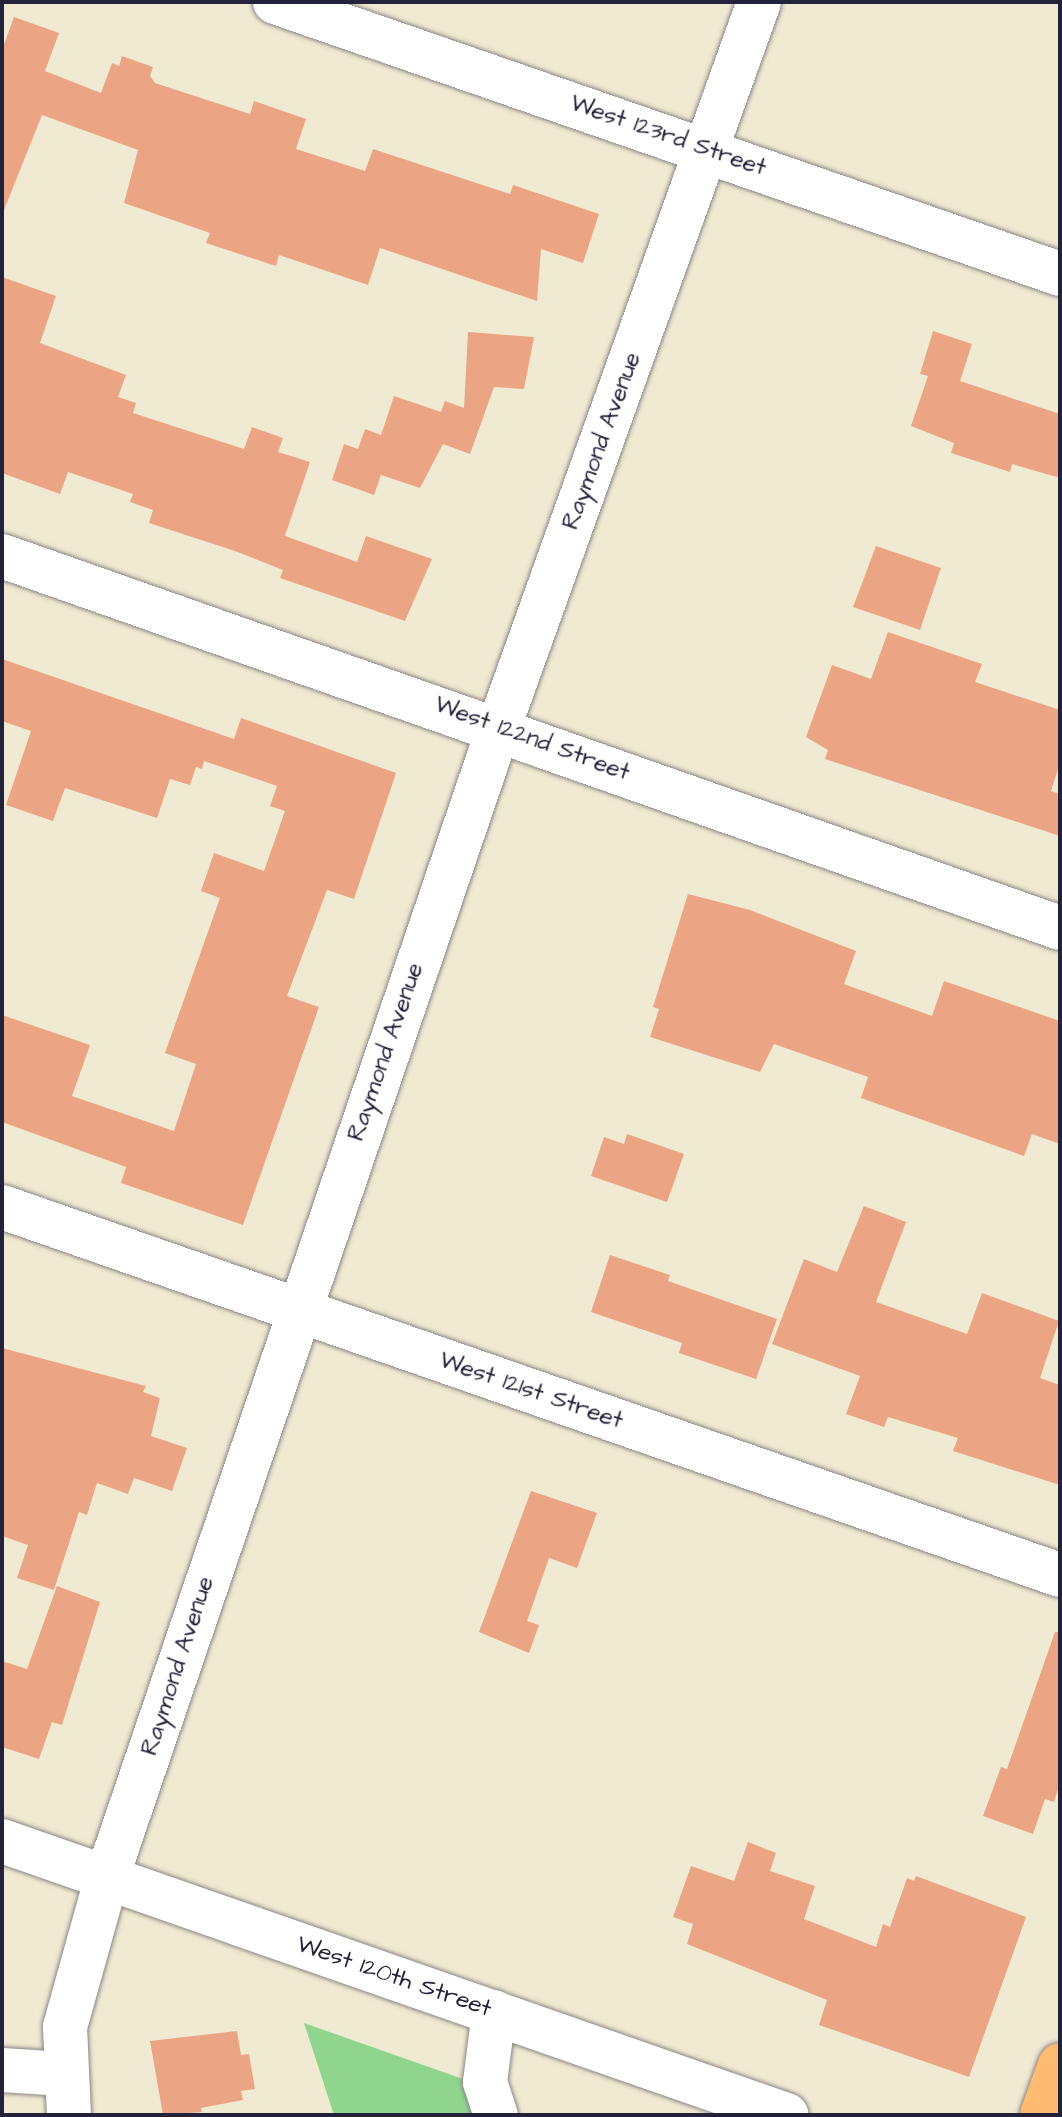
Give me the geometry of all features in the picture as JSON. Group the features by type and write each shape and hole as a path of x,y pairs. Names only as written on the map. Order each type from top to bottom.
{"main road":[{"path":"1042,2115 1060,2065"}],"street":[{"name":"West 123rd Street","path":"275,2 707,149 1060,274"},
{"name":"Raymond Avenue","path":"66,2095 65,2027 107,1877 297,1309 499,727 759,2"},
{"name":"West 122nd Street","path":"2,556 499,727 1060,928"},
{"name":"West 121st Street","path":"2,1207 1060,1575"},
{"name":"West 120th Street","path":"2,1841 786,2115"},
{"path":"494,2012 485,2082 496,2115"},
{"path":"2,2070 66,2095"}],"green space":[{"path":"304,2023 463,2079 475,2115 334,2115"}],"building":[{"path":"14,17 59,33 45,71 101,93 112,63 119,66 122,56 153,67 150,76 155,83 250,114 254,101 306,119 296,149 365,171 373,149 510,194 513,185 599,214 583,263 541,249 537,301 380,248 368,285 279,255 276,266 206,243 210,233 124,203 138,150 42,115 2,215 2,50"},
{"path":"2,277 56,296 40,343 126,375 118,397 136,403 133,413 244,449 252,427 283,438 278,452 310,462 285,536 357,562 366,536 432,559 405,621 280,578 283,570 235,551 149,523 153,510 130,502 133,494 68,472 60,494 2,473"},
{"path":"933,331 972,344 960,381 1060,414 1060,478 1012,464 1010,472 951,453 954,443 911,426 928,376 920,374"},
{"path":"468,332 534,337 524,389 494,387 470,454 443,444 420,488 381,475 374,495 332,480 344,444 358,449 365,429 381,435 394,396 441,412 445,401 464,408"},
{"path":"876,546 941,568 920,630 853,607"},
{"path":"888,632 982,664 975,682 1060,710 1060,763 1051,791 1060,794 1060,836 825,759 828,750 806,737 832,665 871,679"},
{"path":"2,659 234,739 241,718 396,773 354,899 327,890 287,996 319,1007 243,1225 121,1183 126,1167 2,1122 2,1015 90,1045 72,1096 174,1131 196,1064 165,1053 220,898 201,891 214,853 264,871 285,811 270,806 277,786 204,761 202,769 196,767 190,785 170,779 157,818 65,788 53,821 6,805 31,731 2,721"},
{"path":"688,894 750,910 856,951 844,984 932,1016 944,981 1060,1021 1060,1144 1032,1134 1024,1156 861,1098 868,1077 774,1044 760,1072 650,1037 659,1009 653,1007"},
{"path":"627,1134 684,1154 667,1202 591,1176 604,1137 624,1144"},
{"path":"864,1206 906,1222 876,1302 967,1334 982,1293 1059,1321 1040,1378 1060,1385 1060,1485 953,1451 958,1438 888,1417 884,1427 846,1414 860,1376 772,1344 804,1259 837,1272"},
{"path":"610,1255 670,1275 668,1281 777,1319 756,1379 679,1353 682,1343 591,1312"},
{"path":"2,1348 146,1386 143,1392 160,1398 151,1436 187,1448 172,1491 134,1478 128,1494 97,1483 87,1515 79,1512 54,1590 17,1578 28,1545 2,1536"},
{"path":"531,1491 597,1513 577,1568 549,1558 527,1621 539,1625 529,1653 479,1632"},
{"path":"57,1586 100,1602 62,1725 52,1722 39,1759 2,1747 2,1661 27,1669"},
{"path":"1055,1632 1060,1632 1060,1783 1054,1802 1045,1799 1033,1834 983,1816 1001,1767 1007,1769"},
{"path":"748,1842 776,1853 770,1871 815,1886 804,1919 876,1947 883,1924 890,1927 907,1878 914,1881 916,1876 1026,1917 969,2077 819,2025 827,2000 687,1944 693,1924 673,1917 691,1866 734,1881"},
{"path":"237,2031 241,2055 249,2054 255,2089 241,2091 243,2100 201,2108 202,2112 163,2115 150,2041"}]}
